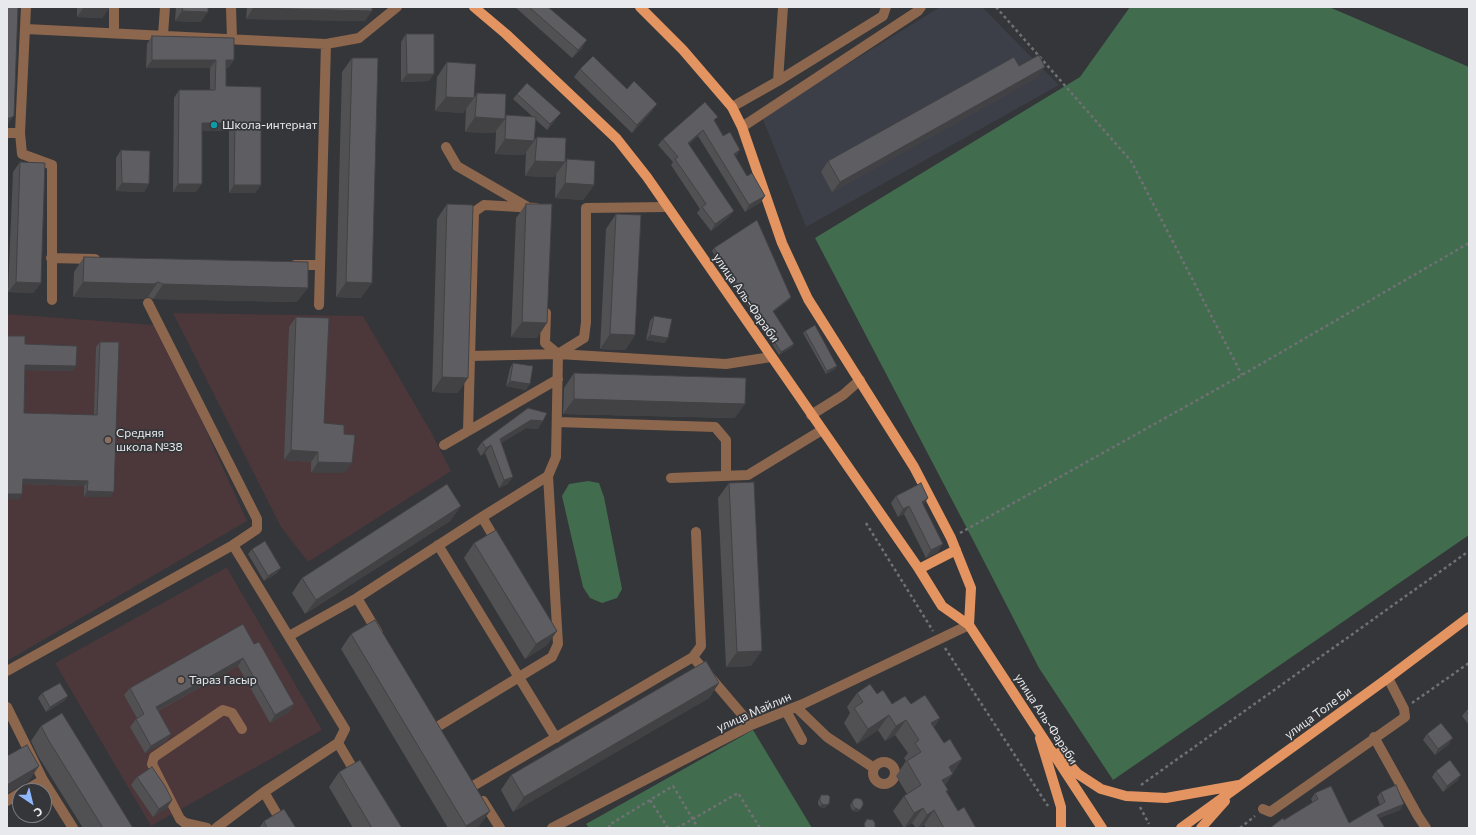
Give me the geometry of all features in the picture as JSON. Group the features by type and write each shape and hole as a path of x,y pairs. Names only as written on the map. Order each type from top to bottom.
{"main road":[{"name":"улица Аль-Фараби","path":"474,7 506,34 617,139 647,177 919,569 942,606 969,625 1102,828"},
{"path":"640,7 683,50 732,107 742,127 782,243 808,298 914,467 951,538 971,588 969,625"},
{"path":"919,569 956,550"},
{"name":"улица Толе Би","path":"1181,828 1388,678 1469,617"},
{"path":"1036,727 1078,774 1101,789 1126,796 1166,798 1241,784"},
{"path":"1036,727 1061,807 1061,828"},
{"path":"1201,828 1241,784"}],"street":[{"path":"26,7 20,133 22,154 52,165 52,300"},
{"path":"114,7 114,33"},
{"path":"163,35 164,7"},
{"path":"230,7 232,39"},
{"path":"26,29 326,44 359,38 397,7"},
{"path":"778,81 783,7"},
{"path":"732,107 778,81 883,16 886,7"},
{"path":"742,127 918,11 921,7"},
{"path":"319,305 326,44"},
{"path":"7,133 20,133"},
{"path":"446,147 457,166 528,207"},
{"path":"468,431 474,212 484,205 549,208"},
{"path":"558,354 584,338 586,322 586,208 667,207"},
{"path":"52,258 107,259"},
{"path":"288,264 320,265"},
{"path":"7,671 233,545 257,529 257,519 148,303"},
{"path":"437,727 552,657 558,644 548,476 556,457 558,354 545,343 546,303"},
{"path":"470,356 558,354 726,364 771,357"},
{"path":"444,445 558,379"},
{"path":"811,414 843,395 860,380"},
{"path":"557,422 715,427 726,440 726,476"},
{"path":"671,478 748,475 822,430"},
{"path":"289,636 357,598 548,476"},
{"path":"482,517 502,550"},
{"path":"500,828 471,783 556,738 693,658 701,646 696,532"},
{"path":"216,828 264,792 338,743 345,729 233,545"},
{"path":"438,545 556,738"},
{"path":"357,598 382,639"},
{"path":"546,624 558,644"},
{"name":"улица Майлин","path":"552,828 751,725 796,707 969,625"},
{"path":"693,658 751,725"},
{"path":"1263,809 1270,812 1405,716 1404,709 1388,678"},
{"path":"7,707 43,780 73,828"},
{"path":"796,707 827,737 874,768"},
{"path":"207,828 185,823 180,819 152,764 154,756 223,710 232,713 242,729"},
{"path":"786,711 802,740"},
{"path":"1374,738 1426,828"},
{"path":"338,743 362,782"},
{"path":"38,783 43,780"},
{"path":"264,792 284,828"}],"path":[{"path":"996,7 1131,161 1242,375"},
{"path":"951,538 1242,375 1469,243"},
{"path":"866,523 939,640 1049,807"},
{"path":"1138,787 1469,551"},
{"path":"610,828 609,825 673,786 698,828"},
{"path":"677,828 738,793 760,828"},
{"path":"650,800 668,828"}],"shaded area":[{"path":"940,7 982,7 1059,85 806,227 762,117"},
{"path":"173,313 363,316 431,432 451,471 308,562 281,527"},
{"name":"Средняя школа №38","path":"7,314 154,325 173,358 247,521 7,661"},
{"path":"231,565 227,568 322,730 151,826 55,663"}],"green space":[{"path":"1130,7 1329,7 1469,67 1469,535 1113,780 1039,668 815,238 1080,77"},
{"path":"588,481 599,483 604,497 622,589 617,598 602,603 590,598 583,587 562,496 569,484"},
{"path":"753,730 812,828 589,828 586,824"}],"building":[{"path":"7,7 18,7 14,116 10,118 7,118"},
{"path":"84,7 109,7 109,8"},
{"path":"183,7 208,7 208,12 182,11"},
{"path":"372,7 372,11 253,8"},
{"path":"529,7 548,7 587,40 578,50"},
{"path":"406,34 434,34 434,74 407,74"},
{"name":"Школа-интернат","path":"152,36 234,38 234,60 226,60 226,86 261,87 261,185 234,185 235,123 202,123 202,184 178,184 179,90 215,90 216,60 152,60"},
{"path":"1039,55 1045,67 840,182 828,161 1014,57 1019,66"},
{"path":"593,56 627,89 634,81 657,104 637,125 580,69"},
{"path":"352,58 378,58 372,283 346,282"},
{"path":"447,62 476,64 474,98 446,97"},
{"path":"527,83 561,113 550,124 517,94"},
{"path":"477,93 506,94 505,119 475,117"},
{"path":"705,102 718,117 714,120 723,136 730,132 740,150 734,154 747,176 752,173 765,196 749,205 703,130 688,143 734,211 715,224 702,207 706,204 675,159 678,157 663,139"},
{"path":"506,115 536,117 534,141 505,139"},
{"path":"537,137 566,138 565,162 535,161"},
{"path":"121,150 150,151 149,184 122,183"},
{"path":"567,159 595,161 594,185 565,183"},
{"path":"20,162 45,163 41,283 16,282"},
{"path":"447,204 473,205 468,378 442,377"},
{"path":"526,204 552,204 547,323 522,322"},
{"path":"616,214 641,215 635,335 610,334"},
{"path":"757,220 791,297 773,311 794,344 781,352 714,248"},
{"path":"84,257 308,262 308,288 163,284 158,282 154,284 83,282"},
{"path":"654,316 672,319 668,338 650,335"},
{"path":"296,317 329,318 324,423 344,425 344,434 355,435 352,463 318,462 318,452 291,450"},
{"path":"815,325 837,366 827,371 805,331"},
{"name":"Средняя школа №38","path":"7,336 25,336 25,344 77,346 76,366 25,365 24,413 97,415 100,342 119,342 114,492 87,491 88,481 23,479 22,494 7,494"},
{"path":"513,363 533,366 530,384 510,381"},
{"path":"574,373 746,378 745,404 574,399"},
{"path":"528,408 547,413 543,421 531,420 500,439 513,477 504,480 491,445 486,448 482,442"},
{"path":"754,482 762,651 737,652 729,483"},
{"path":"921,483 928,498 922,502 943,544 931,550 909,506 903,509 896,496"},
{"path":"447,484 461,506 316,600 302,578"},
{"path":"496,530 557,631 536,644 474,543"},
{"path":"265,541 281,568 268,576 252,549"},
{"path":"375,620 490,811 466,826 351,634"},
{"name":"Тараз Гасыр","path":"243,624 254,644 259,642 294,704 275,715 243,658 156,707 171,734 151,746 136,719 144,714 130,688"},
{"path":"706,661 719,683 524,797 511,775"},
{"path":"60,683 68,696 50,707 42,693"},
{"path":"870,684 877,694 883,690 892,704 905,696 911,704 925,695 940,718 931,723 944,743 950,739 962,759 949,767 953,774 942,780 948,790 946,791 958,811 964,807 976,828 944,828 934,810 927,815 923,808 914,813 904,796 921,785 907,761 921,752 915,743 919,740 906,720 896,726 889,715 868,729 854,708 863,702 857,693"},
{"path":"62,713 133,828 103,828 49,741 41,726"},
{"path":"1441,723 1453,738 1438,749 1427,734"},
{"path":"27,745 39,766 7,785 7,756"},
{"path":"360,760 402,828 372,828 339,772"},
{"path":"1450,760 1461,775 1447,786 1436,771"},
{"path":"152,767 165,786 172,800 159,809 137,777"},
{"path":"1396,785 1404,804 1377,815 1385,828 1270,828 1283,818 1284,820 1318,799 1315,793 1331,786 1349,823 1385,802 1381,792"},
{"path":"821,795 828,795 830,797 829,804 822,804 820,801"},
{"path":"857,798 861,799 863,802 860,810 853,806 852,802"},
{"path":"284,809 296,828 267,828 264,821"},
{"path":"867,819 873,820 875,823 875,828 865,828 864,824"}],"place":[{"name":"Школа-интернат","path":"214,125"},
{"name":"Средняя школа №38","path":"108,440"},
{"name":"Тараз Гасыр","path":"181,680"}]}
